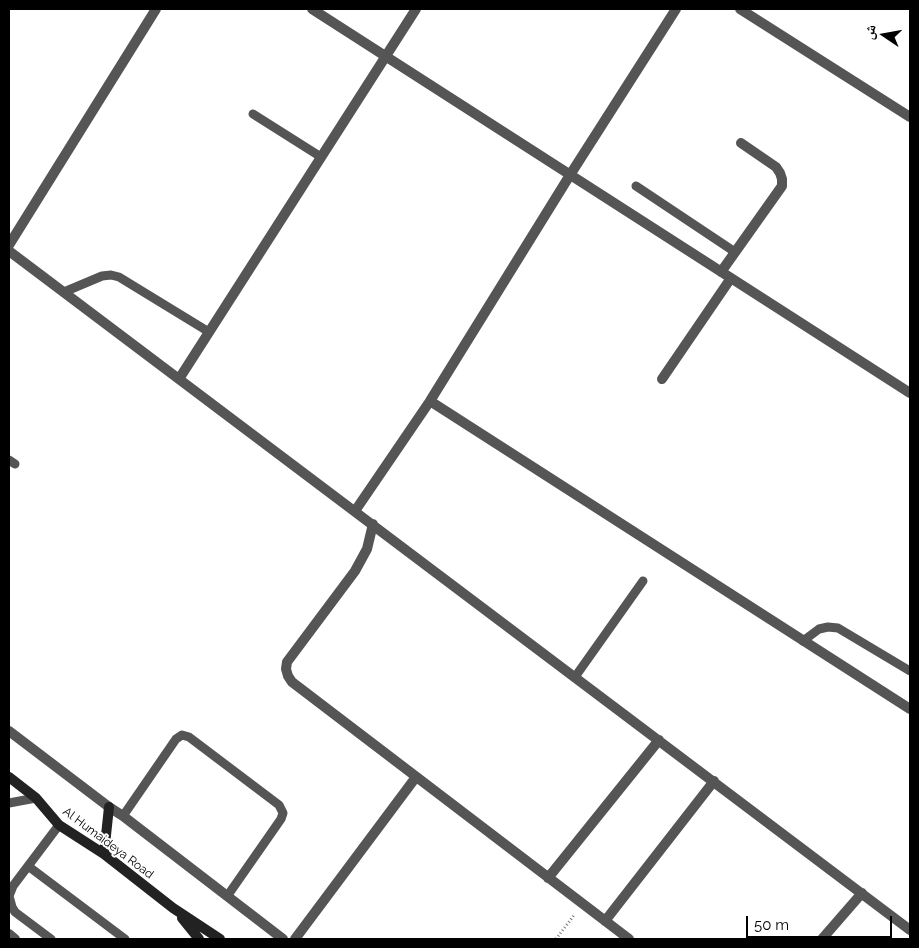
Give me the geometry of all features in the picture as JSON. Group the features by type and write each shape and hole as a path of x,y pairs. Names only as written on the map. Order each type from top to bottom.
{"street":[{"path":"9,245 156,9"},
{"path":"312,9 910,393"},
{"path":"179,379 416,9"},
{"path":"355,511 430,401 570,174 676,9"},
{"path":"740,9 909,114"},
{"path":"721,272 782,186 782,179 776,167 741,143"},
{"path":"9,251 910,930"},
{"path":"662,378 731,278"},
{"path":"430,401 910,709"},
{"path":"373,524 367,549 355,571 287,662 286,669 292,682 629,939"},
{"path":"9,731 228,895 283,939"},
{"path":"548,878 659,740"},
{"name":"Al Humaideya Road","path":"9,777 36,798 59,825 104,854 173,908 220,939"},
{"path":"295,939 416,777"},
{"path":"605,921 714,781"},
{"path":"104,854 109,807"},
{"path":"822,939 862,893"},
{"name":"Al Humaideya Road","path":"173,908 199,939"},
{"path":"9,934 15,939"}],"lane":[{"path":"253,114 321,157"},
{"path":"636,186 735,252"},
{"path":"64,292 102,276 111,275 119,277 209,332"},
{"path":"575,677 643,581"},
{"path":"804,640 819,629 828,627 838,628 910,671"},
{"path":"123,816 176,739 182,735 188,737 234,771 279,806 283,813 281,819 228,895"},
{"path":"9,803 36,798"},
{"path":"51,939 15,912 10,902 10,891 59,825"},
{"path":"28,866 124,939"}],"path":[{"path":"556,939 583,904"}]}
